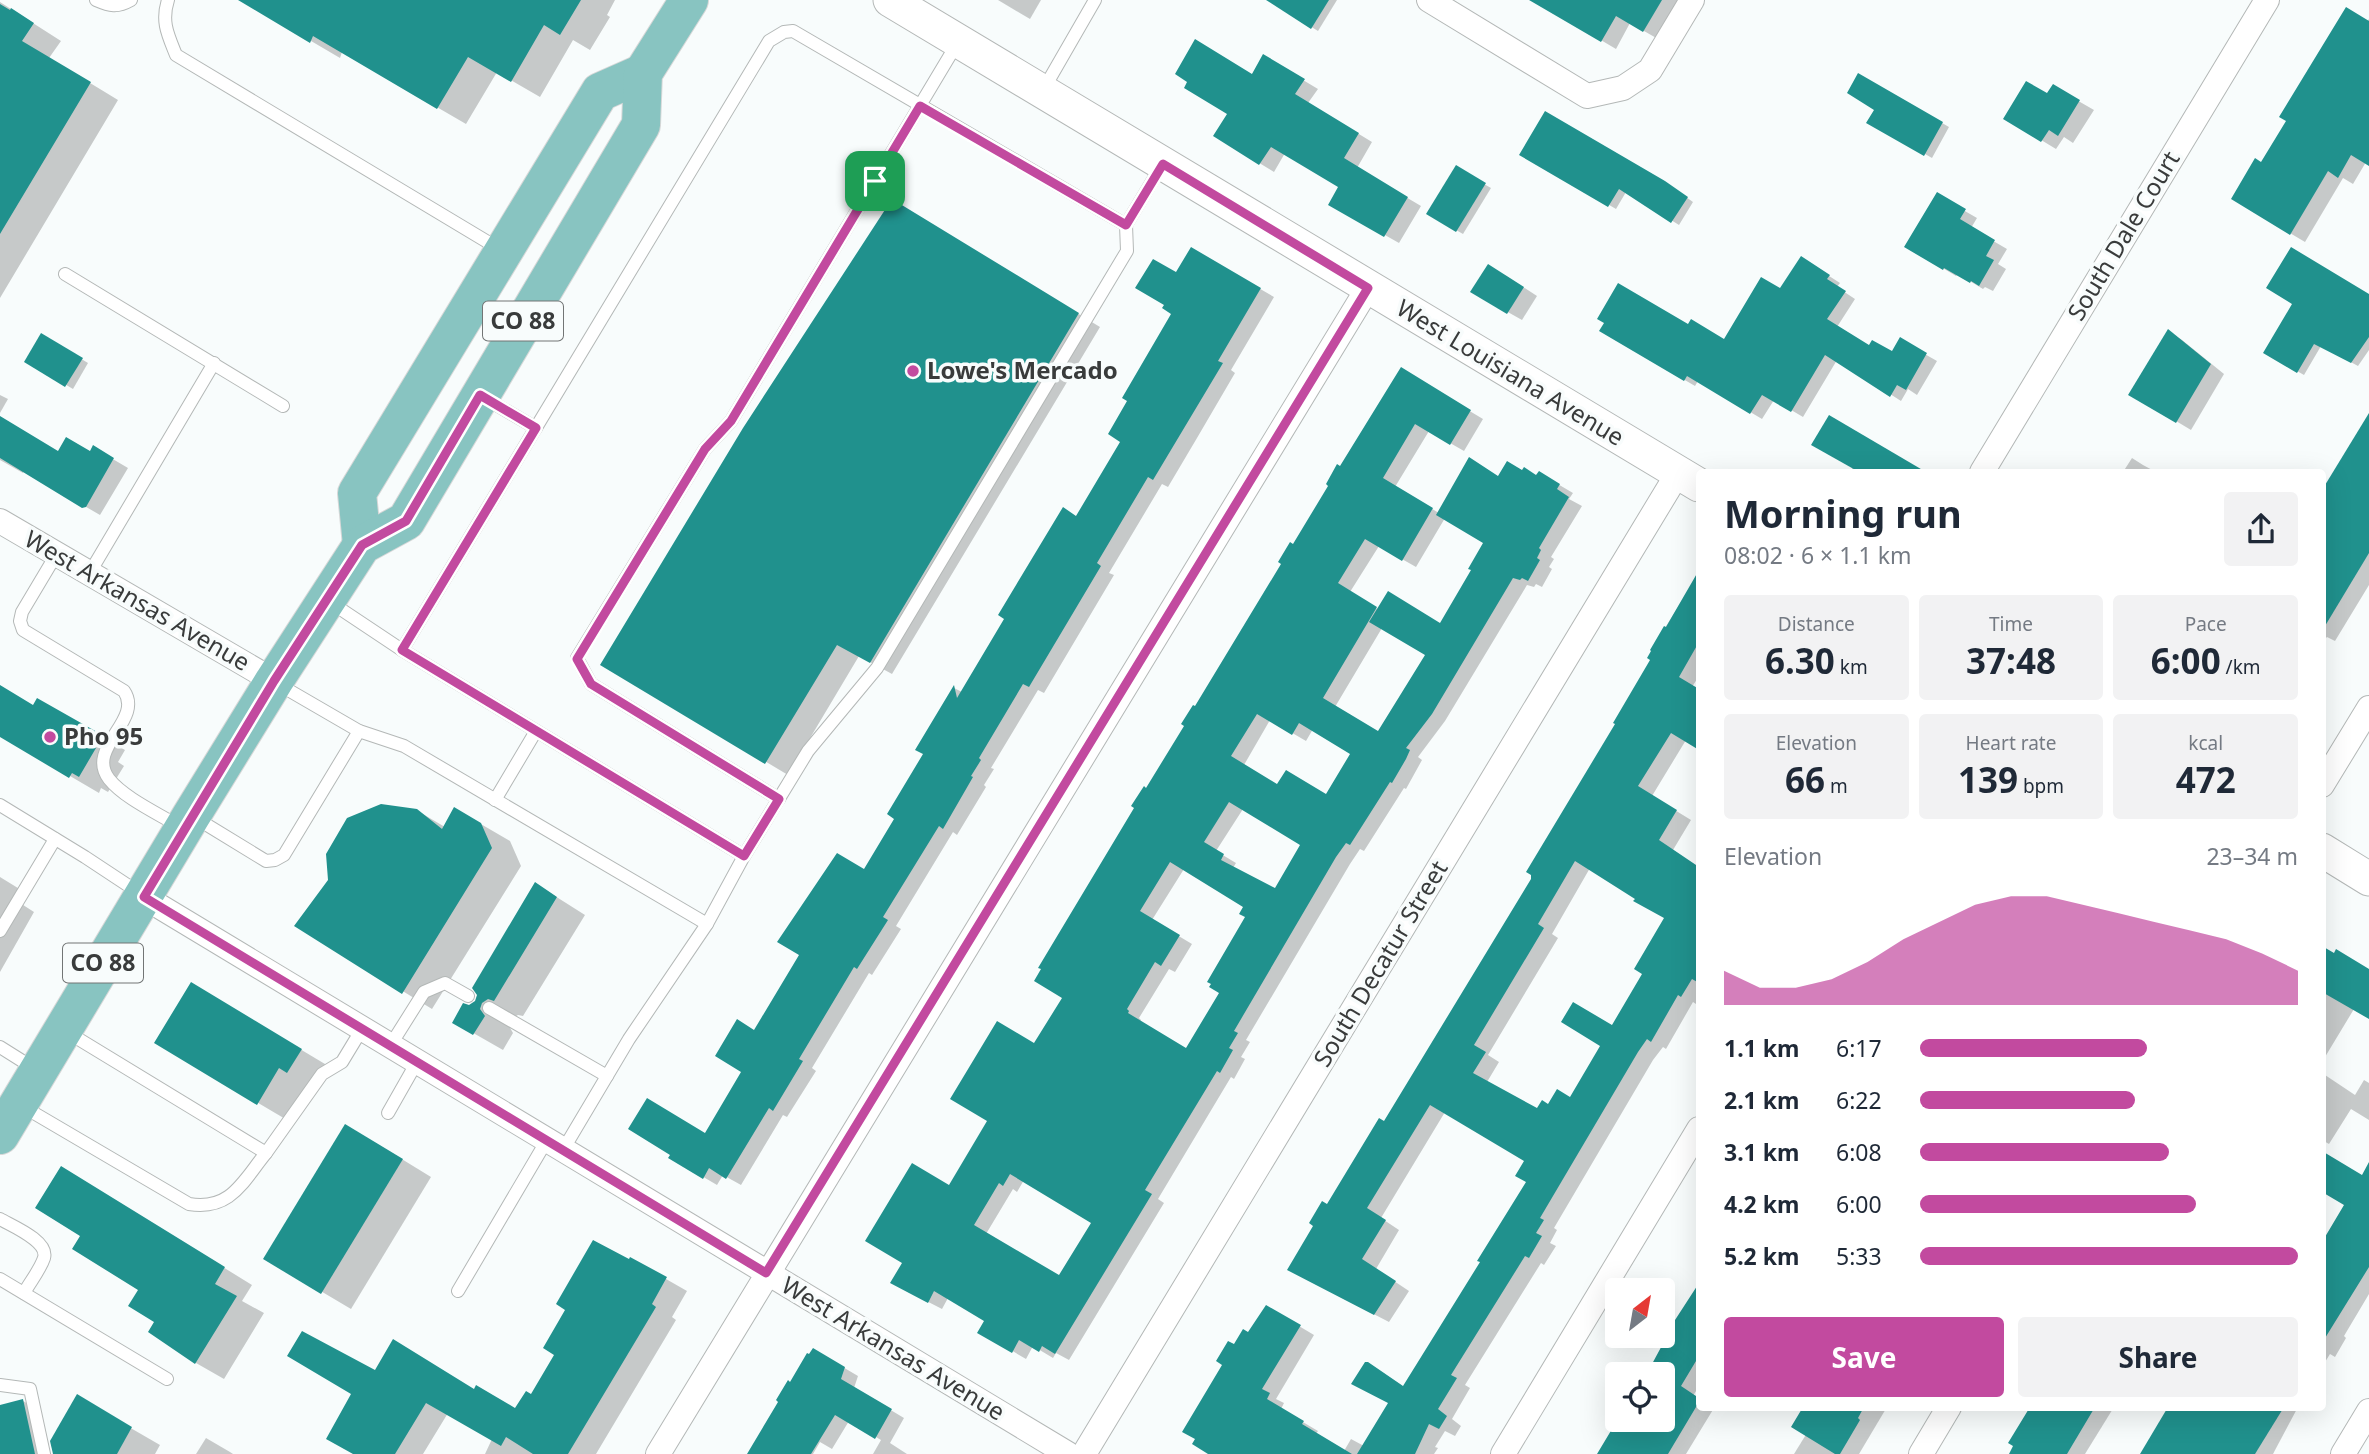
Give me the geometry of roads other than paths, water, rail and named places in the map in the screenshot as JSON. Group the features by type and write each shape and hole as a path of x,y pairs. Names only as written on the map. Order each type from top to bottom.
{"main road":[{"path":"643,73 689,0"},
{"name":"CO 88","path":"9,1119 274,681 362,545 406,521 641,125 643,73 600,92 357,493 362,545"}],"street":[{"name":"West Louisiana Avenue","path":"890,0 1689,479"},
{"path":"1429,0 1587,96 1623,89 1650,70 1692,0"},
{"name":"South Dale Court","path":"1984,469 2267,0"},
{"path":"657,1454 1368,288"},
{"name":"South Decatur Street","path":"1084,1454 1689,479"},
{"name":"West Arkansas Avenue","path":"1,523 274,681"},
{"path":"2326,778 2369,708"},
{"path":"2326,852 2369,879"},
{"name":"West Arkansas Avenue","path":"144,897 1068,1454"},
{"path":"1503,1454 1696,1134"},
{"path":"1921,1454 1947,1411"},
{"path":"2343,1454 2369,1411"}],"lane":[{"path":"96,0 111,7 131,0"},
{"path":"168,0 164,27 176,55 503,251"},
{"path":"1042,92 1095,0"},
{"path":"402,650 769,41 776,35 793,31 1126,225"},
{"path":"779,799 591,684 577,659 705,449 731,421 959,42"},
{"path":"458,1290 555,1145 607,1076 707,924 807,751 877,668 1127,251 1126,225 1163,164"},
{"path":"65,274 283,406"},
{"path":"89,574 214,363"},
{"path":"480,395 536,428"},
{"path":"56,555 22,612 20,621 23,630 124,691 130,699 129,709 106,750 103,762 106,776 116,787 266,861 275,860 284,855 359,731"},
{"path":"327,600 402,650 744,856"},
{"path":"274,681 359,731 404,746 707,924"},
{"path":"495,800 536,731"},
{"path":"0,805 144,897"},
{"path":"0,931 55,839"},
{"path":"390,1046 424,992 445,983 468,996"},
{"path":"489,1008 607,1076"},
{"path":"9,1119 189,1204 210,1205 231,1196 266,1153 322,1074 342,1062 362,1029"},
{"path":"63,1030 266,1153"},
{"path":"0,1047 38,1071"},
{"path":"388,1113 417,1062"},
{"path":"0,1219 40,1243 44,1251 44,1259 24,1293"},
{"path":"0,1279 167,1379"},
{"path":"0,1385 30,1389 44,1454"}],"place":[{"name":"Lowe's Mercado","path":"913,371"},
{"name":"Pho 95","path":"50,737"}]}
